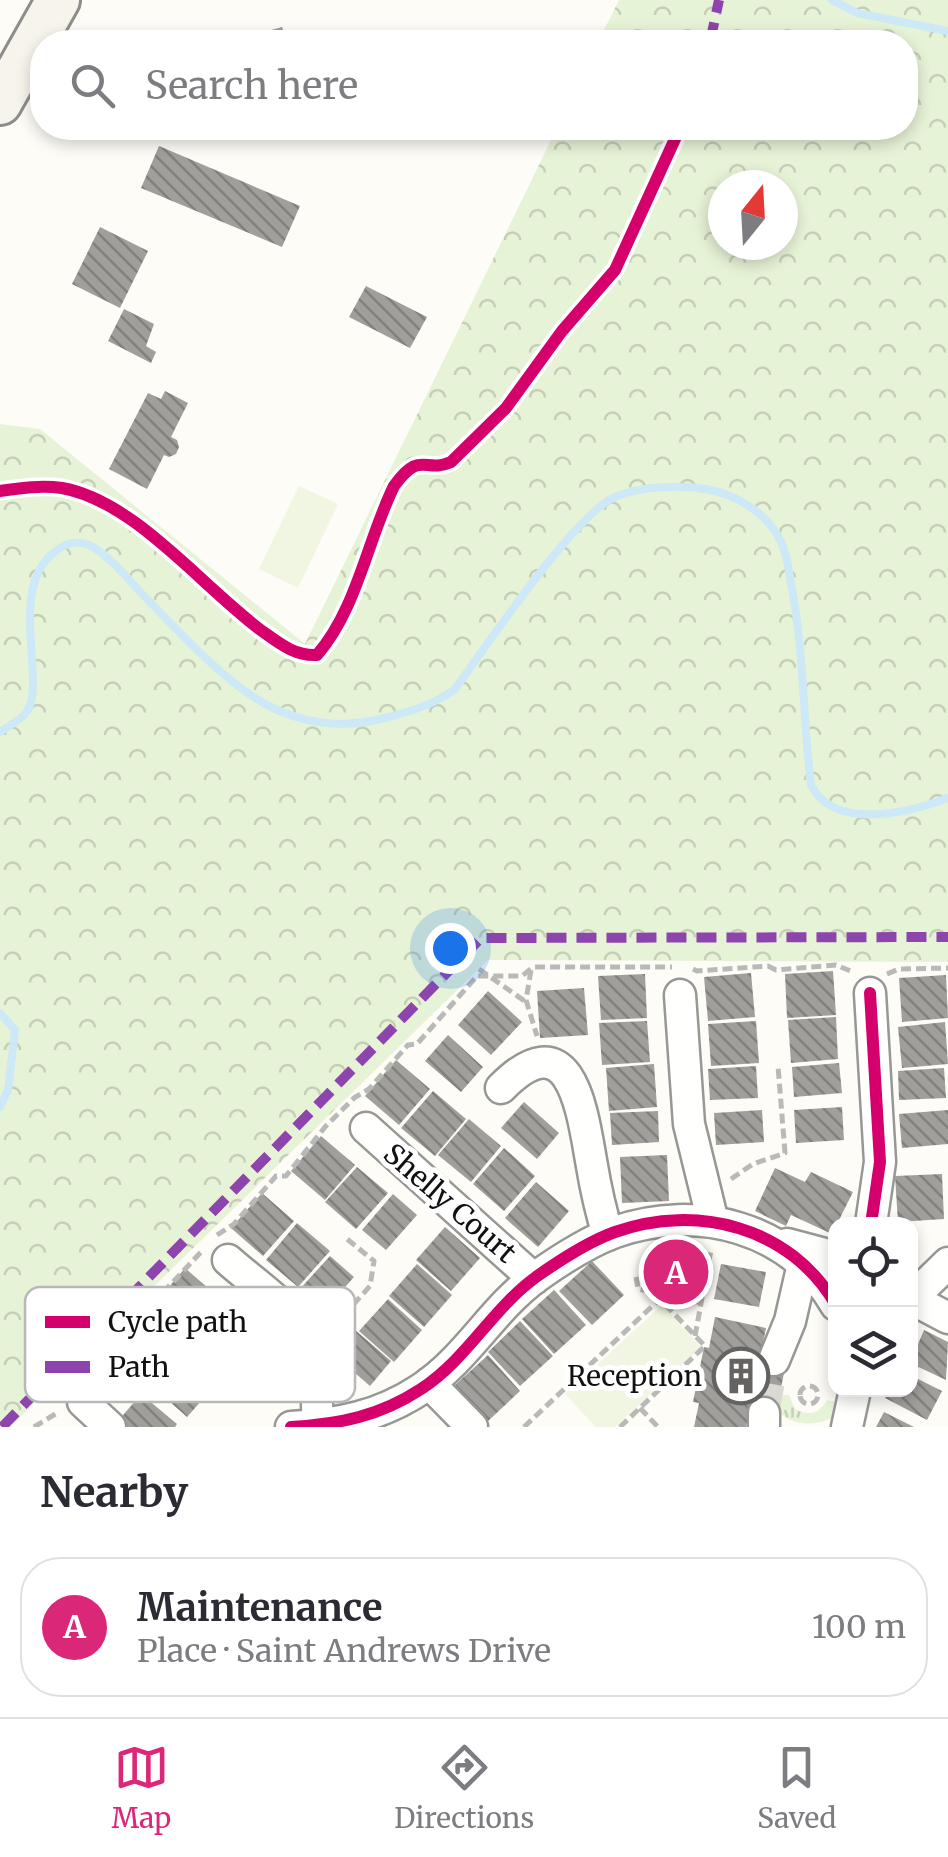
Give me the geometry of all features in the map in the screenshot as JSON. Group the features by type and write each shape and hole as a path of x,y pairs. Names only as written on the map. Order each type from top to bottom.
{"street":[{"path":"41,30 58,0"},
{"path":"0,103 30,50"},
{"path":"870,993 880,1162 872,1217"},
{"path":"680,995 689,1124 713,1222"},
{"path":"502,1088 523,1068 539,1064 562,1071 578,1094 608,1235"},
{"name":"Shelly Court","path":"366,1128 534,1278"},
{"path":"305,1426 370,1421 453,1365 534,1278 608,1235 671,1221 713,1222 828,1256"},
{"path":"765,1236 803,1264 828,1294"},
{"path":"215,1249 258,1287"},
{"path":"918,1259 948,1255"},
{"path":"918,1293 948,1263"},
{"path":"774,1360 790,1322 803,1264"},
{"path":"918,1303 948,1318"},
{"path":"429,1383 472,1427"},
{"path":"78,1402 110,1427"}],"path":[{"path":"171,1287 215,1249 276,1176 286,1176 354,1098 369,1090 408,1045 417,1044 477,976 522,976 532,970 684,967 697,971 765,966 776,970 840,966 854,973 862,994 877,993 887,974 896,970 948,968"},
{"path":"479,969 527,1002"},
{"path":"532,970 527,1002 538,1035 539,1064"},
{"path":"704,1188 784,1154 778,1066"},
{"path":"696,1336 713,1222"},
{"path":"347,1239 374,1261 370,1286 355,1303"},
{"path":"620,1427 705,1346 653,1292 638,1289 636,1277"},
{"path":"524,1427 664,1294 702,1302"},
{"path":"34,1427 57,1414 67,1402"},
{"path":"640,1408 658,1427"}],"green space":[{"path":"619,0 948,0 948,962 488,960 153,1287 25,1287 25,1402 36,1402 10,1427 0,1427 0,424 40,429 305,644 551,140 918,140 918,30 604,30"},
{"path":"299,486 338,504 298,588 259,569"},
{"path":"662,1305 701,1347 615,1427 596,1427 565,1394"},
{"path":"779,1395 789,1395 795,1409 805,1413 817,1411 827,1400 839,1403 837,1415 814,1423 790,1420 777,1410"}],"building":[{"path":"159,146 300,206 282,247 141,188"},
{"path":"100,227 148,251 120,308 72,284"},
{"path":"366,286 427,317 410,348 349,317"},
{"path":"124,309 154,324 146,346 156,352 151,363 108,341"},
{"path":"165,391 188,403 171,437 177,440 176,454 164,455 147,489 109,469 148,393 161,399"},
{"path":"833,971 836,1015 787,1018 785,974"},
{"path":"751,973 755,1017 708,1021 704,977"},
{"path":"645,974 647,1018 601,1020 598,976"},
{"path":"946,975 948,1018 902,1022 899,978"},
{"path":"584,988 588,1035 540,1038 537,991"},
{"path":"488,991 522,1022 491,1055 458,1025"},
{"path":"836,1017 838,1059 791,1063 788,1020"},
{"path":"647,1021 650,1062 602,1065 599,1023"},
{"path":"756,1021 759,1063 711,1066 708,1024"},
{"path":"945,1022 948,1064 902,1068 898,1027"},
{"path":"448,1035 483,1067 461,1092 425,1061"},
{"path":"396,1060 430,1089 399,1125 365,1096"},
{"path":"839,1063 842,1093 794,1097 792,1067"},
{"path":"654,1064 657,1107 609,1111 606,1068"},
{"path":"756,1066 758,1098 710,1100 708,1069"},
{"path":"944,1068 946,1098 899,1100 898,1071"},
{"path":"433,1091 466,1119 435,1156 401,1128"},
{"path":"524,1102 559,1133 537,1159 501,1128"},
{"path":"842,1107 844,1140 796,1143 794,1110"},
{"path":"762,1110 764,1142 716,1145 714,1113"},
{"path":"948,1110 948,1144 902,1148 899,1114"},
{"path":"658,1111 659,1142 612,1145 610,1113"},
{"path":"469,1119 501,1146 471,1182 438,1155"},
{"path":"321,1136 355,1165 325,1200 291,1171"},
{"path":"504,1148 535,1176 504,1211 473,1184"},
{"path":"667,1155 669,1201 622,1203 620,1157"},
{"path":"357,1167 388,1193 356,1229 325,1202"},
{"path":"775,1168 805,1182 811,1172 853,1192 840,1217 828,1217 828,1232 791,1215 786,1226 755,1211"},
{"path":"942,1174 944,1219 898,1217 895,1176"},
{"path":"536,1182 569,1211 538,1247 505,1218"},
{"path":"262,1193 294,1221 263,1256 231,1228"},
{"path":"393,1194 417,1215 386,1250 362,1230"},
{"path":"297,1223 330,1251 298,1287 266,1260"},
{"path":"445,1227 480,1258 451,1291 416,1260"},
{"path":"656,1249 703,1258 696,1294 649,1285"},
{"path":"330,1256 354,1277 345,1287 302,1287"},
{"path":"592,1261 624,1295 592,1325 559,1291"},
{"path":"417,1264 452,1295 424,1327 389,1296"},
{"path":"721,1264 766,1272 759,1307 714,1299"},
{"path":"185,1268 207,1287 169,1287"},
{"path":"554,1290 586,1325 554,1354 522,1319"},
{"path":"388,1299 422,1330 394,1362 359,1331"},
{"name":"Reception","path":"715,1317 766,1328 760,1357 786,1362 776,1415 750,1410 746,1427 694,1427 699,1403 693,1402 704,1347 709,1348"},
{"path":"520,1321 553,1356 520,1386 488,1352"},
{"path":"355,1330 391,1361 370,1386 355,1373"},
{"path":"924,1330 948,1342 946,1380 918,1367 918,1344"},
{"path":"488,1355 520,1391 488,1421 455,1385"},
{"path":"918,1379 942,1391 927,1420 885,1398 918,1397"},
{"path":"134,1402 151,1402 177,1424 127,1427 119,1420"},
{"path":"170,1402 200,1402 187,1417"},
{"path":"884,1412 914,1427 876,1427"}],"waterway":[{"path":"832,0 857,13 948,31"},
{"path":"0,732 23,717 32,700 30,606 35,582 45,561 67,544 86,544 101,552 210,662 246,692 282,712 308,720 359,723 413,710 455,689 531,584 598,508 615,497 636,491 694,488 729,495 751,507 769,523 782,544 799,637 811,785 822,799 836,809 873,814 913,809 948,798"},
{"path":"0,1013 15,1030 8,1090 0,1107"}],"tunnel":[{"path":"764,1413 774,1360"}],"marked path":[{"path":"713,30 719,0"},
{"path":"139,1287 481,938 948,937"},
{"path":"2,1427 26,1402"}],"cycle path":[{"path":"0,491 62,488 89,496 141,527 262,631 294,651 317,655 352,596 394,486 417,465 451,462 506,408 562,331 615,270 675,140"},
{"path":"870,993 880,1162 872,1217"},
{"path":"291,1427 359,1417 406,1398 437,1377 536,1277 594,1241 646,1224 678,1220 739,1228 794,1257 828,1294"}],"place":[{"name":"Maintenance","path":"676,1272"},
{"name":"Reception","path":"741,1376"}]}
